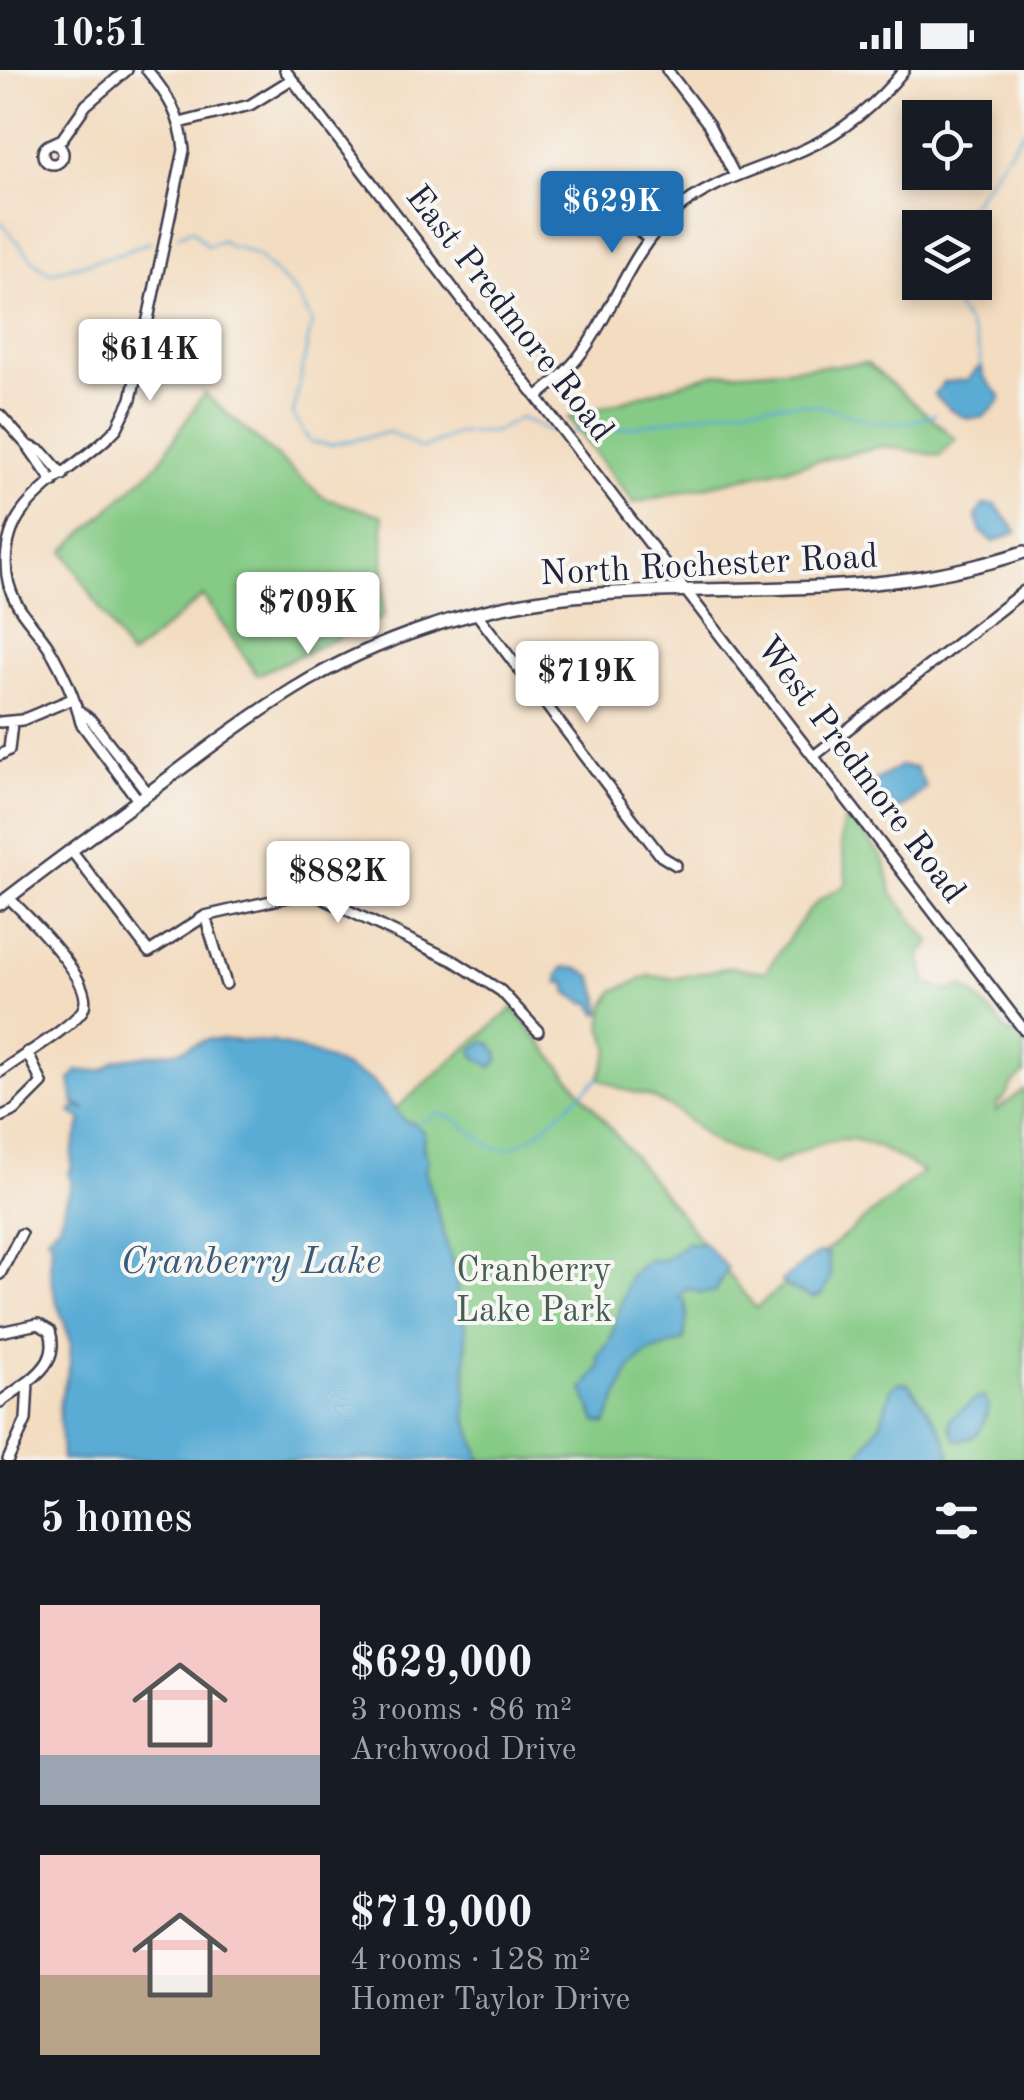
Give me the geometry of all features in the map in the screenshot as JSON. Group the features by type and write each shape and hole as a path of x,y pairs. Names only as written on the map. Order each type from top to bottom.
{"main road":[{"name":"North Rochester Road","path":"4,900 243,722 324,672 404,636 477,614 573,596 827,589 894,583 1024,552"}],"street":[{"path":"59,144 78,114 127,70"},
{"path":"143,797 91,720 78,710 48,645 14,599 4,551 18,516 116,428 131,399 182,168 180,123 169,98 146,70"},
{"path":"667,70 709,125 735,176"},
{"path":"538,396 562,376 586,347 630,264 648,239 696,195 822,139 880,97 904,70"},
{"path":"180,123 250,104 288,74"},
{"name":"East Predmore Road","path":"288,74 690,592"},
{"path":"608,204 648,239"},
{"path":"0,414 53,482"},
{"path":"27,445 43,452 62,475"},
{"name":"West Predmore Road","path":"690,592 1024,1030"},
{"path":"815,755 1024,592"},
{"path":"477,614 661,856 676,864"},
{"path":"0,722 12,723 72,699"},
{"path":"0,756 9,750 12,723"},
{"path":"71,850 149,952 205,916 302,894 320,897 454,961 505,994 538,1031"},
{"path":"0,1072 74,1020 86,999 85,988 76,974 4,900"},
{"path":"205,916 226,984"},
{"path":"0,1117 15,1110 42,1083 27,1052"},
{"path":"0,1274 21,1234"},
{"path":"0,1332 31,1324 50,1331 52,1339 50,1361 0,1402"},
{"path":"8,1460 26,1420 28,1382"}],"green space":[{"path":"867,363 956,439 940,456 883,446 634,503 568,418 712,374"},
{"path":"204,393 324,498 383,516 384,617 257,675 203,596 130,657 64,551 158,464"},
{"name":"Cranberry Lake Park","path":"844,821 854,823 884,859 892,893 931,943 920,954 927,984 950,991 961,986 967,989 1010,1035 1014,1032 1024,1042 1024,1074 997,1103 996,1111 1024,1090 1024,1460 461,1460 271,1216 513,1008 756,1308 923,1172 880,1148 849,1139 818,1145 773,1165 715,1143 677,1111 599,1078 610,1049 602,1027 605,1005 615,990 649,976 676,978 731,967 765,972 819,900 846,885 841,838"}],"water":[{"path":"981,365 984,377 1001,397 983,417 961,416 934,395 944,382 967,380"},
{"path":"995,504 1017,532 994,542 981,532 976,516 983,505"},
{"path":"900,766 916,768 926,788 902,808 891,810 872,796 870,784"},
{"path":"564,967 592,976 601,1013 597,1014 592,1003 568,993 566,983 559,983 558,975"},
{"name":"Cranberry Lake","path":"208,1039 274,1042 316,1054 373,1081 405,1121 424,1132 423,1147 428,1161 425,1170 456,1276 459,1308 466,1328 466,1415 481,1460 62,1460 59,1405 70,1365 71,1342 55,1297 50,1268 52,1242 47,1236 59,1224 72,1182 68,1173 82,1120 71,1112 75,1108 87,1109 74,1104 70,1080 78,1071 102,1071 117,1060 181,1050"},
{"path":"483,1042 490,1043 498,1053 498,1061 492,1067 475,1057 472,1050"},
{"path":"687,1243 704,1243 727,1268 715,1292 701,1293 688,1288 679,1298 685,1300 687,1315 684,1340 647,1353 630,1369 606,1424 596,1422 583,1389 599,1368 598,1355 609,1343 630,1275 648,1260 664,1260"},
{"path":"818,1253 828,1254 831,1275 823,1294 813,1298 781,1281"},
{"path":"909,1384 935,1420 951,1460 856,1460 881,1422 891,1388"},
{"path":"984,1397 989,1406 979,1431 956,1440 951,1418"}],"waterway":[{"path":"967,210 1024,130"},
{"path":"0,221 49,273 150,242"},
{"path":"178,236 192,229 207,246 223,241 231,248 238,247 257,256 296,293 312,321 293,415 310,442 330,445 390,432 422,449 458,433 494,432 520,418 559,432"},
{"path":"950,300 970,328 981,367"},
{"path":"572,432 620,429 779,404 819,406 880,423 896,424 935,414"},
{"path":"416,1125 440,1113 458,1121 491,1147 509,1149 534,1136 599,1078"}]}
